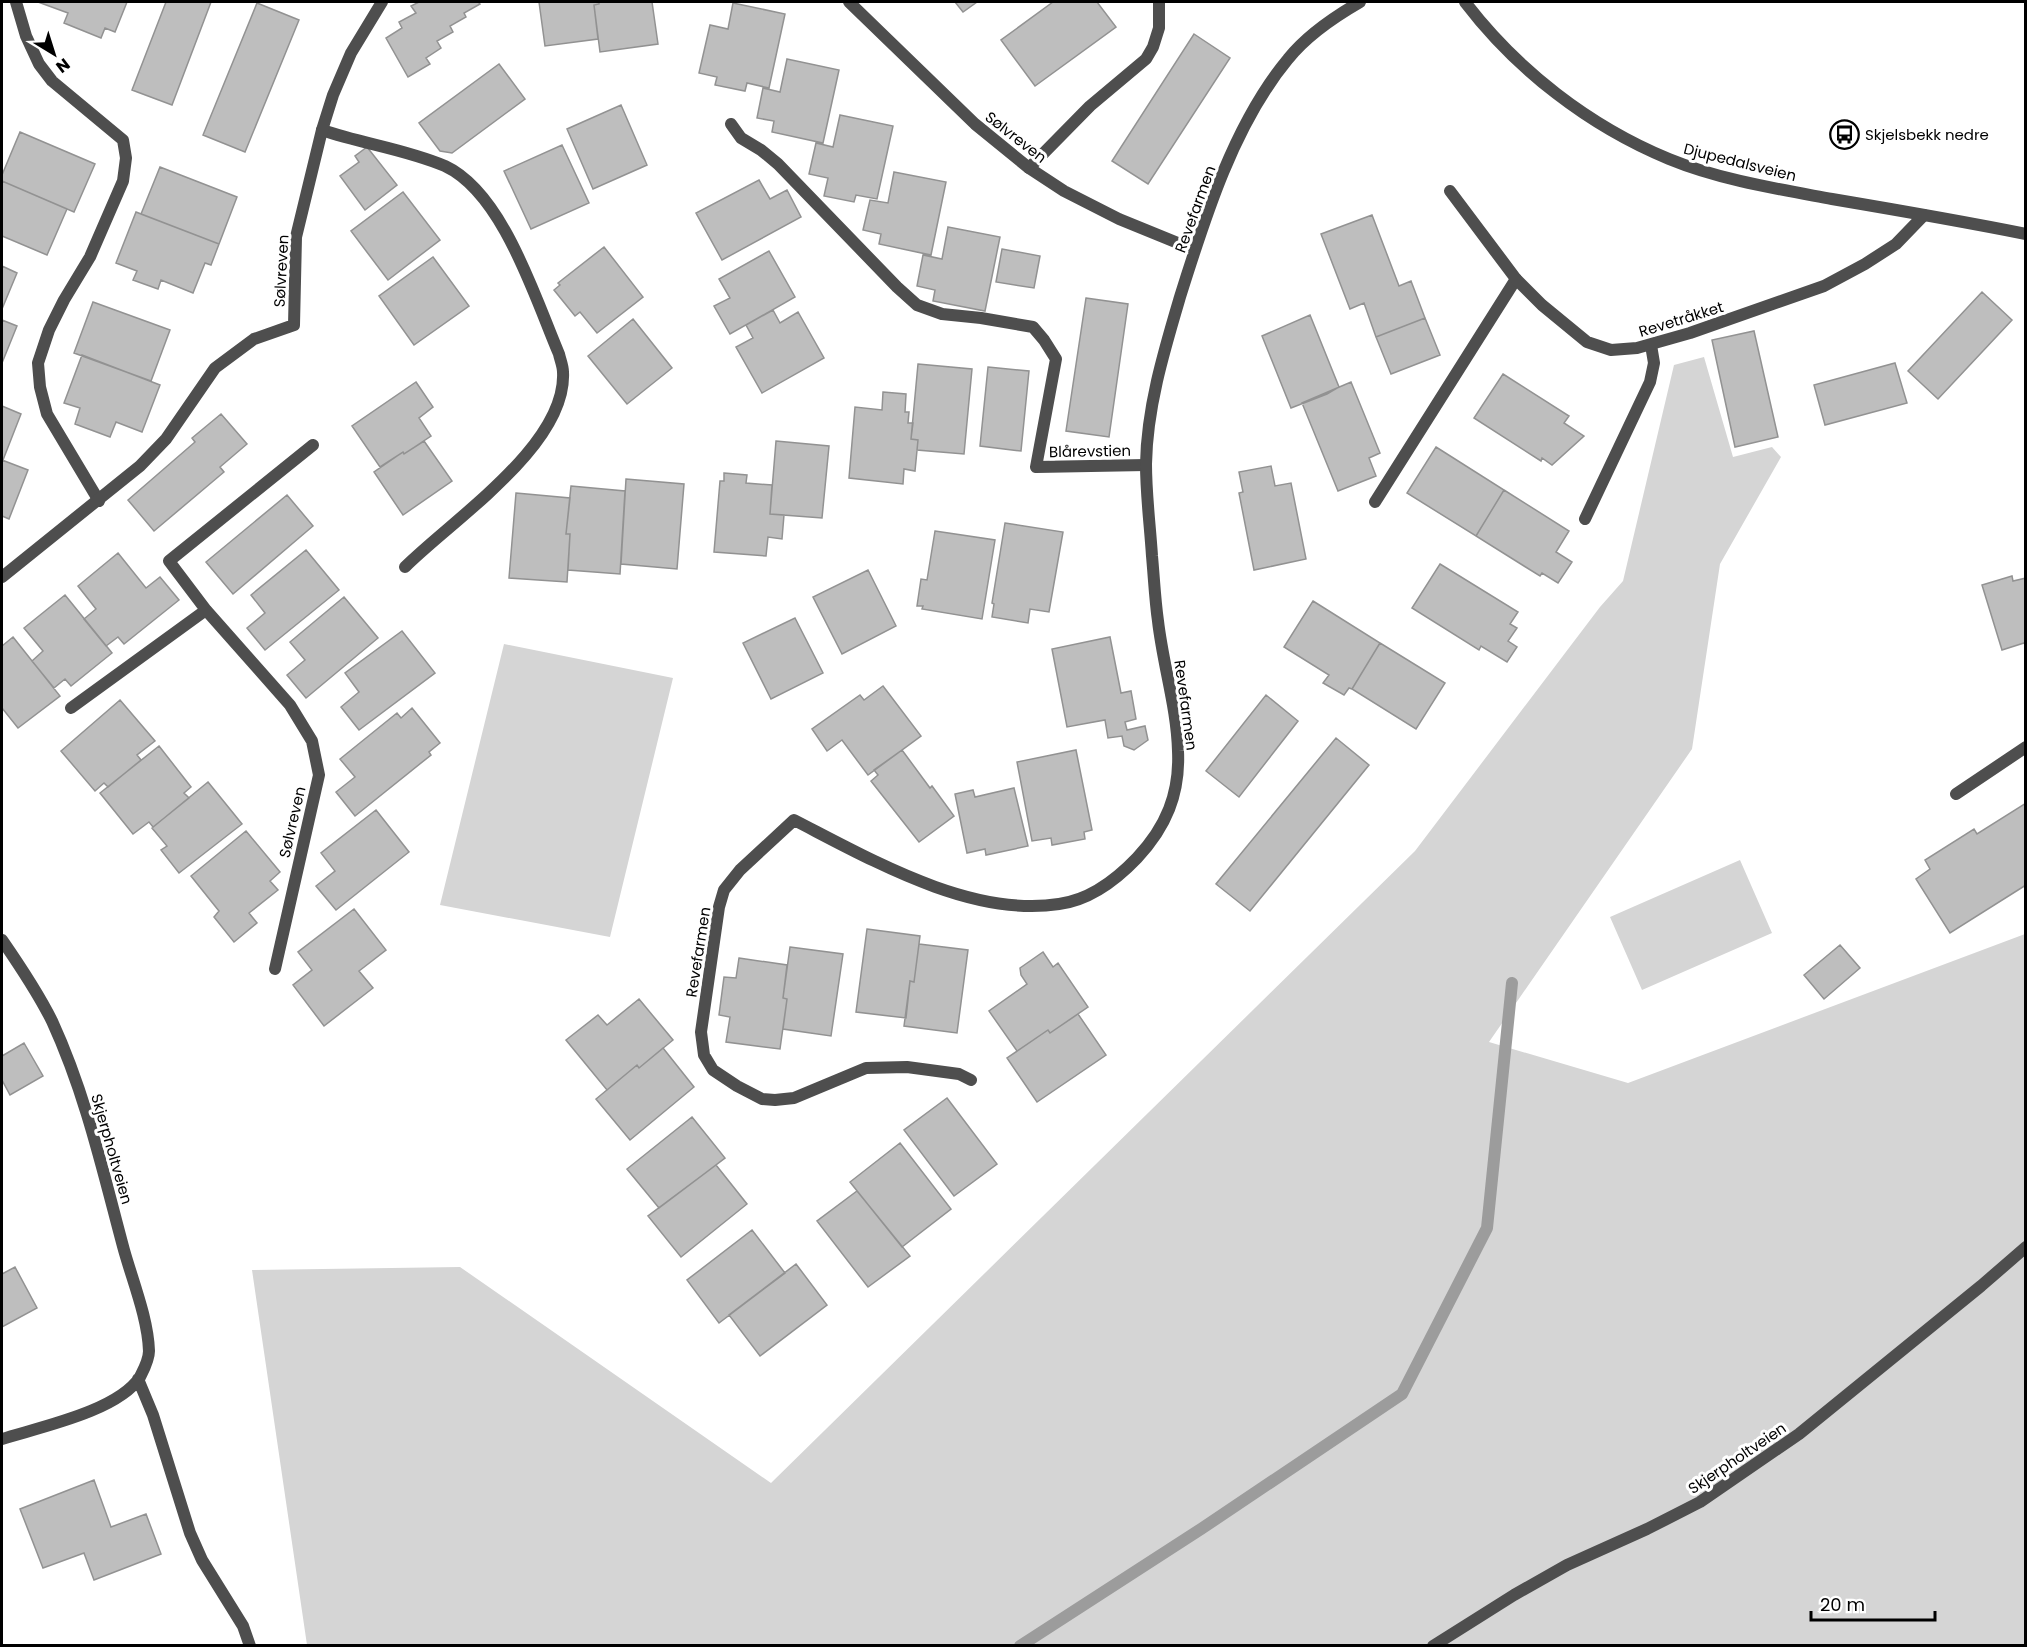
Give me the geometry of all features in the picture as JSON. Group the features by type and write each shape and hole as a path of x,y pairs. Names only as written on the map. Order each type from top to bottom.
{"street":[{"path":"16,2 26,36 39,64 52,81 123,140 125,149 123,181 90,257 48,330 38,363 40,387 47,414 99,501"},
{"name":"Sølvreven","path":"849,2 975,124 1029,168 1064,191 1119,219 1195,250"},
{"path":"1029,168 1090,106 1146,58 1153,47 1159,28 1159,2"},
{"name":"Revefarmen","path":"970,1080 959,1074 907,1067 866,1068 794,1098 762,1099 713,1070 704,1055 701,1032 719,907 724,890 740,870 794,820 904,876 943,889 1006,905 1025,907 1062,904 1088,895 1112,881 1154,839 1167,816 1177,784 1178,751 1158,621 1146,465 1148,427 1157,381 1195,250 1236,143 1267,86 1289,57 1337,15 1360,2"},
{"name":"Djupedalsveien","path":"1465,2 1512,54 1553,91 1610,131 1668,159 1717,175 1781,190 2025,234"},
{"name":"Sølvreven","path":"2,577 140,466 166,439 215,368 254,339 294,325 296,237 322,130 333,95 351,53 378,3"},
{"name":"Blårevstien","path":"731,124 741,138 778,164 917,305 942,314 1033,327 1056,359 1036,467 1146,465"},
{"path":"322,130 406,152 447,167 469,183 489,203 507,231 559,354 563,372 560,396 548,425 520,461 492,491 405,567"},
{"name":"Revetråkket","path":"1450,191 1516,279 1542,305 1587,342 1611,350 1651,345 1824,286 1896,244 1924,215"},
{"path":"1375,502 1516,279"},
{"path":"1585,519 1650,382 1654,363 1651,345"},
{"name":"Sølvreven","path":"275,969 319,775 312,741 290,705 206,610 169,561 313,445"},
{"path":"70,708 206,610"},
{"path":"1956,794 2025,747"},
{"name":"Skjerpholtveien","path":"2,940 38,994 51,1019 82,1094 142,1314 149,1353 146,1366 138,1379 111,1402 2,1439"},
{"name":"Skjerpholtveien","path":"1434,1646 1514,1595 1567,1565 1700,1502 1799,1434 1981,1286 2025,1247"},
{"path":"138,1379 153,1415 190,1533 202,1560 243,1626 250,1646"}],"shaded area":[{"path":"1704,357 1733,457 1772,447 1781,457 1720,564 1692,749 1489,1042 1628,1083 2025,934 2025,1645 307,1645 252,1270 460,1267 771,1483 1415,851 1600,607 1623,581 1674,365"},
{"path":"504,644 673,678 610,937 440,905"},
{"path":"1740,860 1772,933 1642,990 1610,917"}],"building":[{"path":"38,2 127,2 115,32 105,28 101,38 64,23 68,13"},
{"path":"166,2 211,2 172,105 132,90"},
{"path":"419,2 478,2 480,4 464,13 466,17 450,26 453,32 437,41 441,48 426,58 430,64 408,77 386,38 402,28 399,22 416,13 411,6"},
{"path":"539,2 599,2 594,5 598,39 545,46"},
{"path":"599,2 652,2 658,44 600,52 594,5"},
{"path":"955,2 977,2 963,12"},
{"path":"1053,2 1097,2 1116,27 1035,86 1001,40"},
{"path":"257,3 299,20 245,152 203,135"},
{"path":"733,3 785,14 769,88 747,83 745,91 715,85 717,77 699,73 710,25 728,29"},
{"path":"1194,34 1230,58 1148,184 1112,161"},
{"path":"787,59 839,70 823,143 772,132 774,121 757,118 763,88 780,92"},
{"path":"499,64 525,99 452,153 440,151 419,123"},
{"path":"621,105 647,165 593,189 567,129"},
{"path":"840,115 893,126 877,199 856,195 854,202 824,196 828,178 809,174 816,143 833,147"},
{"path":"20,132 95,164 74,212 2,181 2,175"},
{"path":"562,145 589,203 531,229 504,171"},
{"path":"367,147 397,185 365,210 340,176 359,162 355,156"},
{"path":"160,167 237,197 219,244 141,214"},
{"path":"894,172 946,182 931,255 879,244 881,234 863,230 870,200 888,203"},
{"path":"759,180 770,199 787,190 801,217 722,260 696,213"},
{"path":"2,181 67,209 47,255 2,236"},
{"path":"403,192 440,240 388,280 351,231"},
{"path":"136,212 219,244 211,265 205,263 193,293 161,280 158,289 133,280 137,271 116,263"},
{"path":"1372,215 1399,286 1411,281 1425,318 1376,337 1364,303 1350,309 1321,234"},
{"path":"948,227 1000,237 985,311 933,301 935,290 917,286 923,255 942,259"},
{"path":"604,247 643,297 597,333 580,312 575,316 554,290 560,285 558,283"},
{"path":"1002,249 1040,256 1034,288 996,282"},
{"path":"769,251 795,297 730,334 714,306 730,298 719,279"},
{"path":"433,257 469,306 414,345 379,296"},
{"path":"2,266 17,273 2,309"},
{"path":"1982,292 2012,320 1938,399 1908,371"},
{"path":"1086,298 1128,304 1109,437 1066,431"},
{"path":"93,302 170,330 151,381 74,353"},
{"path":"773,310 780,323 798,312 824,358 762,393 736,347 753,338 746,325"},
{"path":"1310,315 1339,387 1291,408 1262,336"},
{"path":"1425,318 1440,355 1391,374 1376,337"},
{"path":"633,319 672,368 627,404 588,356"},
{"path":"2,320 17,326 2,363"},
{"path":"1754,331 1778,437 1735,447 1712,340"},
{"path":"82,355 160,385 142,432 116,422 110,437 75,424 80,408 64,403"},
{"path":"1895,363 1907,403 1825,425 1814,385"},
{"path":"918,364 972,369 964,454 917,450 918,440 911,439"},
{"path":"988,367 1029,371 1021,451 980,446"},
{"path":"1503,374 1569,416 1564,423 1584,436 1552,465 1542,458 1541,461 1474,418"},
{"path":"416,382 433,407 419,418 431,436 380,467 352,426"},
{"path":"1351,382 1380,453 1369,458 1376,476 1338,491 1302,403"},
{"path":"883,392 906,394 905,412 909,412 908,423 913,423 911,439 918,440 915,471 904,469 903,484 849,478 855,407 882,410"},
{"path":"2,406 21,414 3,460 2,460"},
{"path":"221,414 247,444 220,467 224,472 154,531 128,500 195,442 192,438"},
{"path":"424,441 452,481 403,515 374,472"},
{"path":"776,441 829,446 822,518 770,514"},
{"path":"1436,447 1504,490 1476,536 1407,493"},
{"path":"2,460 28,470 9,519 2,516"},
{"path":"1271,466 1275,486 1291,483 1306,559 1254,570 1239,493 1243,492 1239,472"},
{"path":"724,473 747,475 746,483 772,485 770,514 784,515 782,539 768,537 766,556 714,552 720,481 724,481"},
{"path":"626,479 684,484 677,569 621,564"},
{"path":"571,486 625,491 620,574 568,570 570,534 566,534"},
{"path":"1504,490 1569,531 1556,552 1572,562 1558,583 1542,573 1540,576 1476,536"},
{"path":"516,493 570,498 566,534 570,534 567,582 509,578"},
{"path":"287,495 313,526 233,594 206,562"},
{"path":"1005,523 1063,532 1049,612 1030,609 1028,623 992,617 994,604 992,603"},
{"path":"935,531 995,540 982,619 922,609 923,606 917,606 921,579 927,580"},
{"path":"306,550 339,590 265,650 247,628 265,613 251,595"},
{"path":"118,553 146,588 160,577 179,600 124,644 118,637 106,646 84,619 96,609 78,586"},
{"path":"1440,564 1518,612 1510,624 1517,628 1508,641 1517,647 1507,662 1481,646 1479,650 1412,608"},
{"path":"868,570 896,626 842,654 813,597"},
{"path":"2012,576 2013,581 2026,578 2026,647 2024,643 2002,650 1982,585"},
{"path":"65,595 112,653 71,686 65,679 54,688 32,661 43,651 24,628"},
{"path":"344,597 378,638 306,698 287,675 305,660 290,642"},
{"path":"1313,601 1380,643 1352,689 1349,688 1344,695 1323,683 1329,675 1284,647"},
{"path":"795,618 823,673 771,699 743,643"},
{"path":"402,631 435,673 359,730 341,707 359,692 345,673"},
{"path":"13,637 60,696 18,728 2,708 2,646"},
{"path":"1110,637 1121,693 1131,691 1136,719 1125,722 1127,730 1145,726 1148,740 1134,750 1124,746 1122,736 1108,738 1105,720 1067,727 1052,649"},
{"path":"1380,643 1445,683 1416,729 1352,689"},
{"path":"883,686 921,736 868,775 842,740 827,751 812,729 860,695 864,700"},
{"path":"1266,695 1298,721 1239,797 1206,771"},
{"path":"120,700 155,741 137,755 141,760 108,787 104,783 95,791 61,751"},
{"path":"412,708 440,743 429,752 431,755 355,816 336,792 355,777 340,759 397,713 401,718"},
{"path":"1336,738 1369,765 1250,911 1216,884"},
{"path":"159,746 191,787 184,793 189,798 153,827 149,822 133,834 100,793"},
{"path":"902,750 954,816 919,842 871,781 878,775 874,770"},
{"path":"1076,750 1092,830 1084,832 1085,839 1052,845 1051,838 1032,841 1017,762"},
{"path":"208,782 242,824 179,873 161,850 167,846 152,828"},
{"path":"1014,788 1028,846 986,855 985,849 967,853 955,794 973,790 975,797"},
{"path":"2026,803 2026,885 1950,933 1916,879 1930,869 1925,860 1974,829 1977,834"},
{"path":"376,810 409,852 336,910 316,886 335,871 321,853"},
{"path":"246,831 280,872 270,881 278,890 249,913 257,923 234,942 214,917 219,911 191,876"},
{"path":"354,909 386,950 359,971 373,988 324,1026 293,985 312,970 298,952"},
{"path":"867,929 920,936 914,982 910,981 906,1018 856,1012"},
{"path":"919,944 968,950 957,1033 904,1026 910,981 914,982"},
{"path":"1840,945 1860,968 1824,999 1804,975"},
{"path":"790,947 843,954 831,1036 783,1029 787,999 783,998"},
{"path":"1043,952 1053,967 1058,963 1088,1007 1050,1033 1048,1030 1017,1051 989,1011 1027,984 1021,975 1020,968"},
{"path":"739,958 787,965 783,998 787,999 780,1049 726,1042 730,1017 719,1015 724,977 736,978"},
{"path":"639,999 673,1040 639,1068 637,1065 607,1090 566,1040 598,1015 607,1025"},
{"path":"1078,1014 1106,1055 1037,1102 1007,1058 1048,1030 1050,1033"},
{"path":"24,1043 43,1076 10,1095 2,1080 2,1056"},
{"path":"663,1048 694,1087 630,1140 596,1099 637,1065 639,1068"},
{"path":"947,1098 997,1164 954,1196 904,1130"},
{"path":"692,1117 725,1158 659,1208 627,1169"},
{"path":"900,1143 951,1209 902,1247 850,1182"},
{"path":"716,1165 747,1204 681,1257 648,1216"},
{"path":"857,1191 910,1256 868,1287 817,1221"},
{"path":"752,1230 785,1273 719,1323 687,1280"},
{"path":"796,1264 827,1305 760,1356 729,1315"},
{"path":"15,1267 37,1308 2,1327 2,1274"},
{"path":"94,1480 111,1527 146,1514 161,1554 94,1580 84,1553 43,1568 20,1509"}],"waterway":[{"path":"1020,1646 1201,1529 1402,1394 1487,1228 1512,983"}],"place":[{"name":"Skjelsbekk nedre","path":"1844,134"}]}
